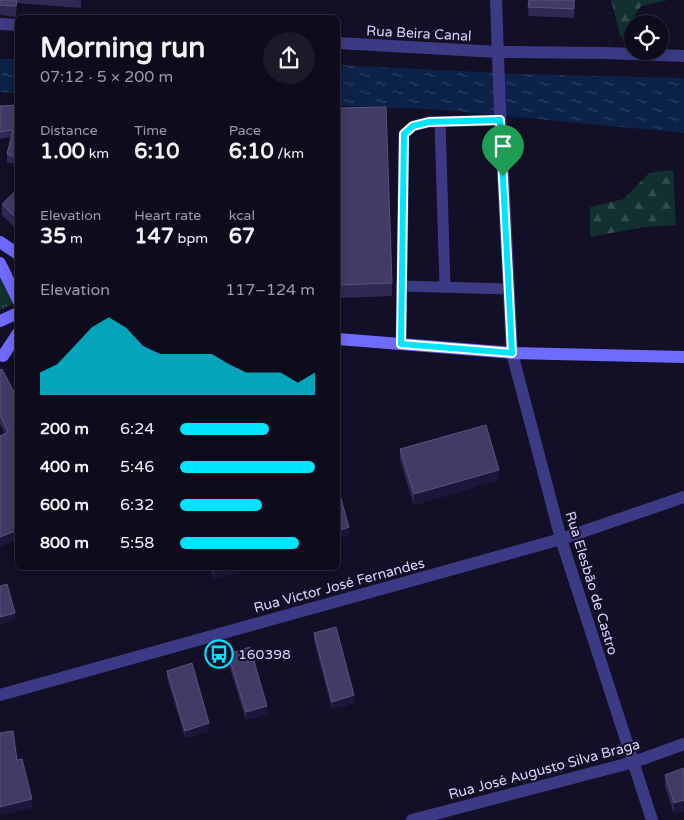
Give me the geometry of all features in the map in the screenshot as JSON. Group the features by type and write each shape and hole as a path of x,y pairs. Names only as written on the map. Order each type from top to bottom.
{"main road":[{"path":"0,242 15,252"},
{"path":"0,263 15,294"},
{"path":"0,321 15,314"},
{"path":"2,357 15,338"},
{"path":"340,339 512,353 684,357"},
{"path":"2,357 15,355"}],"street":[{"name":"Rua Elesbão de Castro","path":"496,0 512,353 562,540 652,820"},
{"path":"0,24 15,25"},
{"name":"Rua Beira Canal","path":"340,43 498,58 605,53 684,56"},
{"name":"Rua Victor José Fernandes","path":"0,694 562,540 684,498"},
{"name":"Rua José Augusto Silva Braga","path":"412,820 634,762 684,744"}],"lane":[{"path":"401,344 404,134 413,126 429,122 500,116"},
{"path":"440,122 445,287"},
{"path":"402,286 508,289"}],"green space":[{"path":"611,0 668,0 641,6 636,15 624,15 624,34 621,39"},
{"path":"673,170 676,225 644,227 590,237 590,207 624,199 649,173"},
{"path":"0,274 13,304 0,310"}],"water":[{"path":"0,59 15,59 15,93 0,92"},
{"path":"340,65 519,74 684,78 684,133 432,109 340,106"}],"building":[{"path":"0,0 17,0 16,6 0,5"},
{"path":"529,0 574,0 574,9 528,7"},
{"path":"15,105 15,157 7,154 13,130 0,132 0,106"},
{"path":"386,107 392,283 340,285 340,108"},
{"path":"15,192 15,217 2,204"},
{"path":"2,369 15,392 15,531 0,537 0,436 8,432 0,415 0,370"},
{"path":"486,425 499,470 414,494 400,449"},
{"path":"340,495 349,527 340,530"},
{"path":"7,584 15,613 0,617 0,586"},
{"path":"336,627 354,695 332,702 314,633"},
{"path":"250,647 267,706 246,712 228,654"},
{"path":"192,663 209,723 185,731 167,671"},
{"path":"13,731 17,760 22,759 32,799 0,807 0,733"},
{"path":"684,768 684,800 674,803 665,775"}],"place":[{"name":"160398","path":"219,654"}],"route":[{"path":"500,120 503,176 512,353 401,344 404,134 413,126 429,122 500,120"}]}
